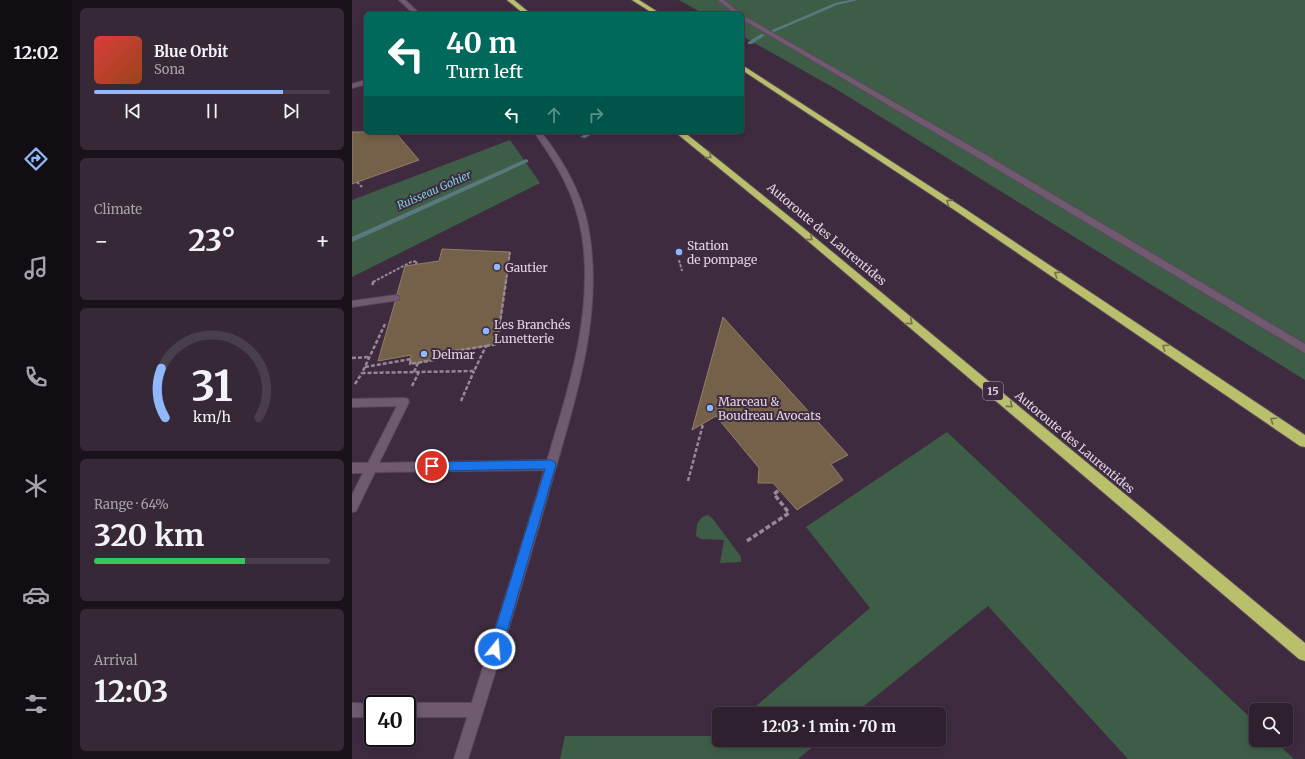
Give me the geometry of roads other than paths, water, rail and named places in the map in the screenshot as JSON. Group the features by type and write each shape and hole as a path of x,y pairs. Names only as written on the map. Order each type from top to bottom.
{"highway":[{"path":"510,0 525,12"},
{"path":"635,0 655,12"},
{"path":"744,68 959,209 1305,442"},
{"name":"Autoroute des Laurentides","path":"681,134 810,238 1305,653"}],"street":[{"path":"402,0 416,12"},
{"path":"721,0 736,12"},
{"path":"744,18 978,154 1305,348"},
{"path":"352,86 364,83"},
{"path":"461,759 551,465 576,371 587,311 590,277 586,234 575,190 557,156 539,134"},
{"path":"352,304 396,298"},
{"path":"352,403 404,402 352,507"},
{"path":"352,468 551,465"},
{"path":"352,710 364,710"},
{"path":"416,710 476,710"}],"waterway":[{"name":"Ruisseau Gohier","path":"772,31 836,4 856,0"},
{"name":"Ruisseau Gohier","path":"750,43 763,35"},
{"name":"Ruisseau Gohier","path":"583,137 589,134"},
{"name":"Ruisseau Gohier","path":"352,240 526,161"}],"place":[{"name":"Station de pompage","path":"679,252"},
{"name":"Gautier","path":"497,267"},
{"name":"Les Branchés Lunetterie","path":"486,331"},
{"name":"Delmar","path":"424,354"},
{"name":"Marceau & Boudreau Avocats","path":"710,408"}]}
